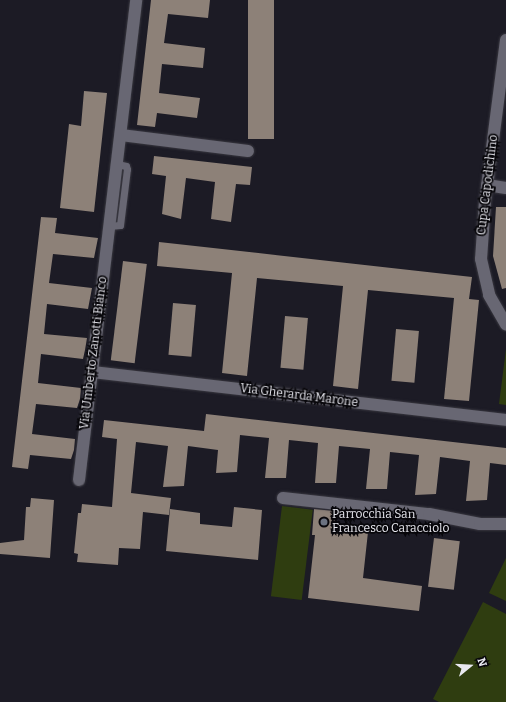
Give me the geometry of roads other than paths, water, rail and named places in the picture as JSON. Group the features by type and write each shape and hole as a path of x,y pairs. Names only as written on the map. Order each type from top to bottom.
{"street":[{"name":"Via Umberto Zanotti Bianco","path":"79,480 136,0"},
{"name":"Cupa Capodichino","path":"506,40 487,185 481,258 489,295 506,325"},
{"path":"121,135 248,151"},
{"path":"487,185 506,188"},
{"name":"Via Gherarda Marone","path":"92,372 506,420"},
{"path":"283,498 429,514 480,524 506,524"}],"place":[{"name":"Parrocchia San Francesco Caracciolo","path":"324,522"}]}
